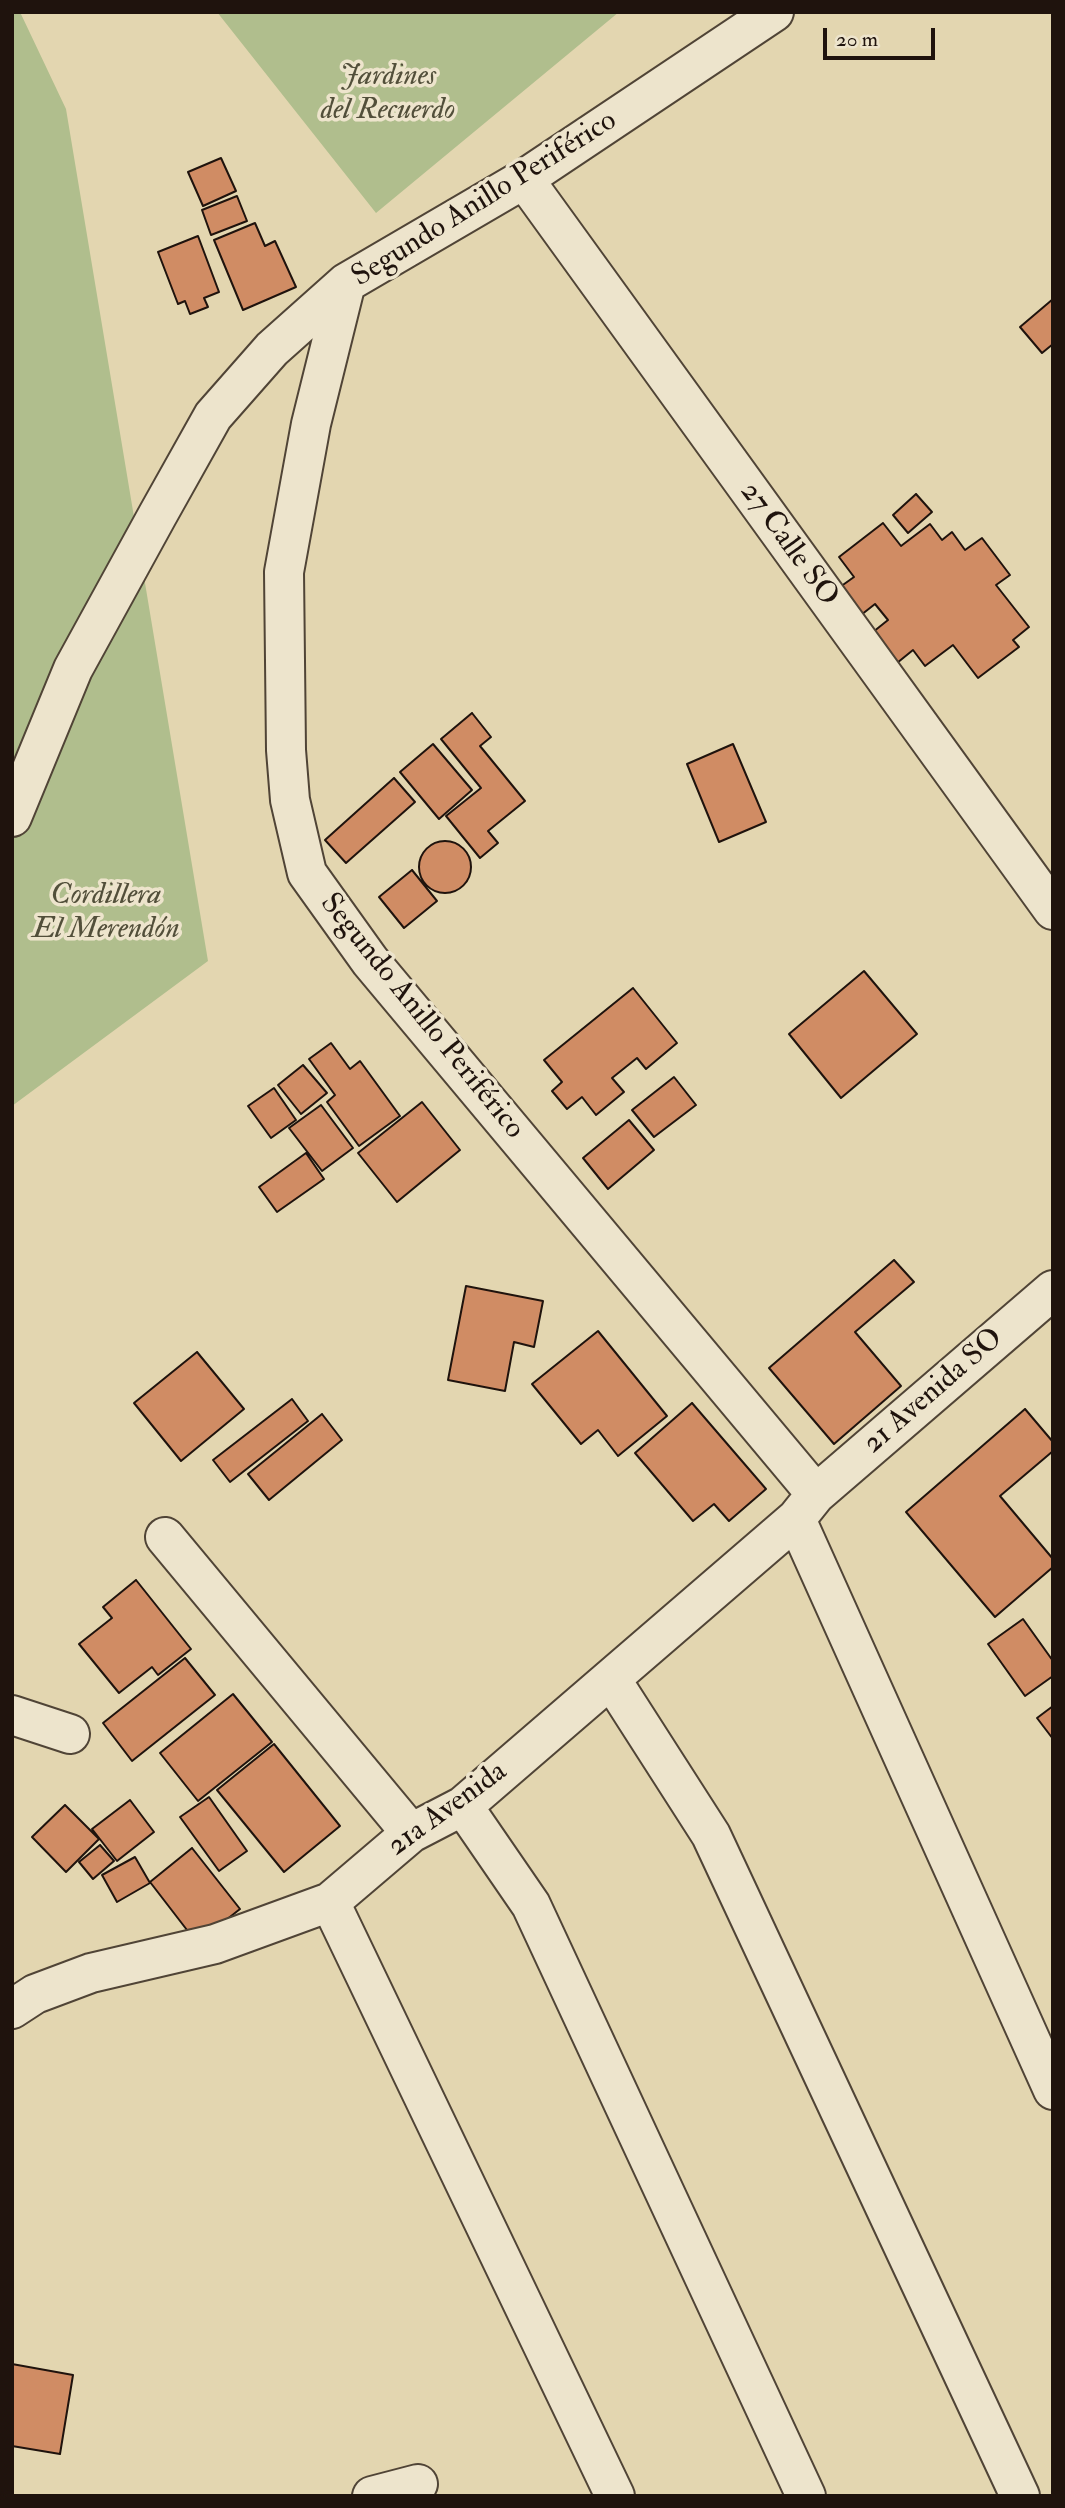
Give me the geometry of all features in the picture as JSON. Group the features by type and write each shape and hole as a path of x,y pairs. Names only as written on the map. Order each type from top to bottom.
{"street":[{"name":"Segundo Anillo Periférico","path":"774,12 524,179 346,283 311,424 284,572 286,750 290,800 307,873 370,961 806,1507 1053,2090"},
{"name":"27 Calle SO","path":"524,179 1053,910"},
{"path":"12,817 74,668 214,416 272,349 346,283"},
{"name":"21 Avenida SO","path":"806,1507 1053,1290"},
{"name":"21a Avenida","path":"12,2009 35,1994 91,1972 215,1944 330,1902 411,1833 463,1806 806,1507"},
{"path":"165,1537 411,1833"},
{"path":"611,1679 711,1835 1020,2496"},
{"path":"12,1715 70,1734"},
{"path":"463,1806 531,1905 806,2496"},
{"path":"330,1902 615,2496"},
{"path":"372,2496 418,2484"}],"green space":[{"name":"Cordillera El Merendón","path":"12,12 20,12 66,109 208,961 12,1106"},
{"name":"Jardines del Recuerdo","path":"217,12 619,12 376,213"}],"building":[{"path":"221,158 236,191 203,206 188,172"},
{"path":"237,196 247,221 211,235 202,210"},
{"path":"255,223 265,246 275,241 296,287 243,310 214,240"},
{"path":"198,236 219,292 204,298 208,307 190,314 185,301 178,304 158,252"},
{"path":"1053,299 1053,344 1042,353 1020,327"},
{"path":"916,494 932,512 908,533 893,515"},
{"path":"883,523 901,546 930,524 942,540 952,532 965,550 982,538 1010,575 996,585 1029,627 1013,640 1019,647 978,678 953,645 925,666 913,650 897,663 873,632 888,620 875,604 861,615 840,587 854,577 839,557"},
{"path":"472,713 491,737 480,746 525,801 488,831 498,843 480,858 446,816 481,788 441,739"},
{"path":"433,744 472,790 439,819 400,772"},
{"path":"733,744 766,822 719,842 687,764"},
{"path":"394,778 415,802 346,863 325,840"},
{"path":"445,841 455,843 463,849 469,857 469,877 463,885 455,891 445,893 435,891 427,885 421,877 419,867 421,857 427,849 435,843"},
{"path":"412,870 437,901 404,928 379,897"},
{"path":"864,971 917,1034 841,1098 789,1034"},
{"path":"633,988 677,1043 646,1069 637,1058 612,1078 624,1092 596,1115 582,1097 567,1109 552,1091 562,1082 544,1060"},
{"path":"331,1043 350,1069 360,1061 400,1116 359,1146 327,1102 335,1095 309,1059"},
{"path":"303,1065 327,1093 301,1114 278,1085"},
{"path":"674,1077 696,1105 654,1137 632,1110"},
{"path":"274,1088 296,1120 271,1138 248,1106"},
{"path":"422,1102 460,1150 397,1202 358,1153"},
{"path":"321,1105 353,1148 322,1171 289,1128"},
{"path":"629,1120 654,1150 608,1189 583,1158"},
{"path":"306,1153 324,1179 277,1212 259,1187"},
{"path":"894,1260 914,1282 855,1332 901,1386 834,1444 769,1368"},
{"path":"466,1286 543,1301 534,1347 514,1342 505,1391 448,1380"},
{"path":"598,1331 667,1416 618,1456 598,1430 581,1444 532,1384"},
{"path":"197,1352 244,1409 181,1461 134,1403"},
{"path":"292,1399 308,1421 230,1482 213,1460"},
{"path":"692,1403 766,1489 729,1521 714,1504 693,1521 635,1453"},
{"path":"1025,1409 1053,1442 1053,1451 1000,1496 1053,1559 1053,1567 995,1617 906,1512"},
{"path":"322,1414 342,1440 269,1500 248,1474"},
{"path":"136,1580 191,1649 158,1675 152,1667 119,1693 79,1644 112,1618 103,1607"},
{"path":"1023,1619 1053,1661 1053,1676 1025,1696 988,1644"},
{"path":"185,1658 215,1695 132,1761 103,1723"},
{"path":"233,1694 272,1742 198,1801 160,1753"},
{"path":"1053,1706 1053,1739 1037,1718"},
{"path":"274,1744 340,1826 284,1872 217,1790"},
{"path":"209,1797 247,1851 219,1871 180,1817"},
{"path":"130,1800 154,1832 117,1861 92,1829"},
{"path":"65,1805 99,1839 66,1872 32,1837"},
{"path":"100,1845 114,1861 93,1879 79,1862"},
{"path":"192,1848 240,1909 197,1943 150,1882"},
{"path":"135,1857 150,1883 117,1902 102,1875"},
{"path":"12,2364 73,2375 60,2454 12,2446"}]}
